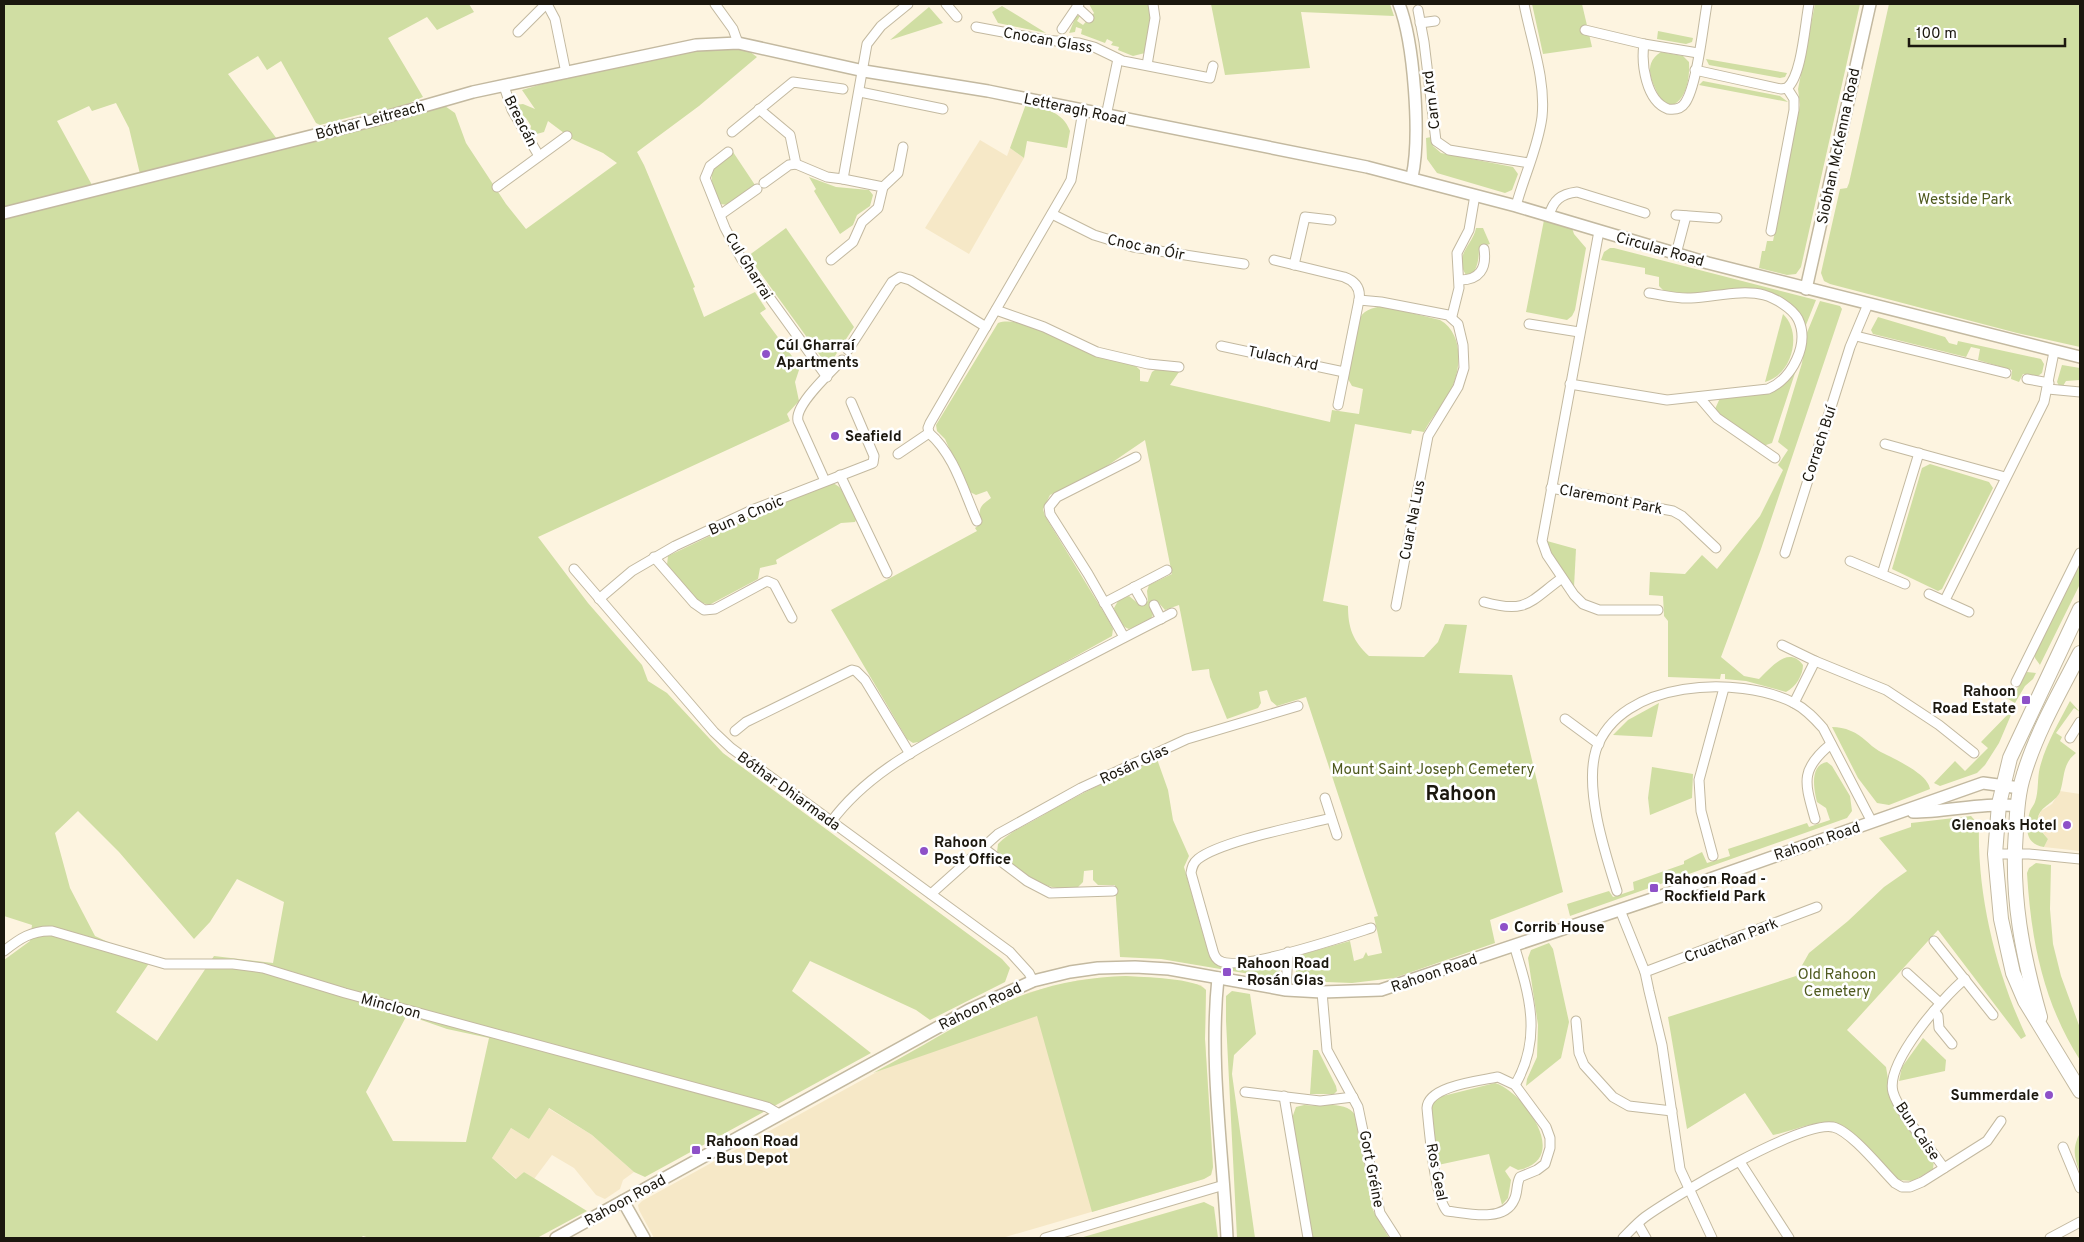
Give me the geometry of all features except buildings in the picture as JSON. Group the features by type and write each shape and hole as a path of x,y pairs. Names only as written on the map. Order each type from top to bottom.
{"main road":[{"path":"2080,610 2016,745 2003,784 1999,804 1995,854 2005,946 2025,1001 2080,1091"},
{"path":"2045,1035 2022,948 2016,914 2014,854 2018,806 2020,788 2034,745 2080,653"}],"street":[{"path":"518,32 548,4 555,19 566,73"},
{"path":"715,4 733,29 738,43"},
{"path":"843,179 864,71 867,44 873,34 908,4"},
{"path":"946,4 957,18"},
{"path":"1148,65 1154,26 1153,4"},
{"path":"1399,4 1406,26 1412,61 1416,150 1412,177"},
{"path":"1516,206 1540,126 1543,100 1524,4"},
{"path":"1644,44 1643,63 1654,98 1662,106 1672,109 1681,107 1686,102 1695,70 1708,4"},
{"path":"1695,70 1781,89 1787,88 1796,72 1809,4"},
{"name":"Siobhan McKenna Road","path":"1806,289 1870,4"},
{"name":"Cnocan Glass","path":"1062,29 1078,5 1089,18"},
{"name":"Carn Ard","path":"1418,10 1436,141 1450,150 1529,163"},
{"path":"1420,23 1435,21"},
{"name":"Cnocan Glass","path":"976,27 1045,40 1079,43 1094,47 1118,59 1210,78 1213,66"},
{"path":"1585,30 1644,44 1698,52"},
{"name":"Letteragh Road","path":"738,43 864,71 988,91 1412,177"},
{"name":"Bóthar Leitreach","path":"4,213 375,120 447,98 696,45 738,43"},
{"path":"1106,116 1118,59"},
{"path":"732,132 785,87 796,81 843,89"},
{"name":"Breacán","path":"504,86 512,110 539,156"},
{"path":"1771,231 1794,110 1794,99 1787,88"},
{"path":"860,92 944,109"},
{"path":"759,110 790,136 796,164"},
{"path":"977,521 946,453 928,428 1071,180 1082,111"},
{"name":"Breacán","path":"497,187 567,136"},
{"path":"831,260 854,242 862,222 878,208 883,187 898,173 904,147"},
{"name":"Cul Gharrai","path":"728,152 710,166 706,175 720,215 746,268 827,377"},
{"path":"720,215 789,165 796,164 826,177 883,187"},
{"name":"Circular Road","path":"1412,177 1676,254 1806,289 2080,357"},
{"path":"1549,216 1558,198 1577,192 1645,213"},
{"path":"1360,300 1381,302 1452,316 1460,280 1457,253 1468,234 1476,195"},
{"name":"Cnoc an Óir","path":"1052,214 1094,235 1133,247 1244,264"},
{"path":"1676,254 1681,216 1717,218"},
{"path":"1294,265 1305,217 1331,220"},
{"name":"Claremont Park","path":"1599,231 1542,541 1547,555 1579,601 1593,608 1658,610"},
{"path":"1460,280 1472,280 1478,275 1485,261 1484,249"},
{"path":"1274,260 1351,280 1359,289 1360,300 1338,405"},
{"path":"848,350 892,282 900,277 910,280 986,327"},
{"path":"1570,384 1667,400 1763,390 1782,382 1793,369 1801,331 1798,319 1784,306 1759,294 1682,298 1650,293"},
{"name":"Corrach Buí","path":"1785,553 1850,347 1868,304"},
{"path":"996,310 1044,327 1097,352 1148,364 1179,367"},
{"name":"Cuar Na Lus","path":"1396,606 1429,434 1454,395 1464,368 1462,337 1458,324 1452,316"},
{"path":"1529,324 1579,332"},
{"path":"1856,336 2006,373"},
{"name":"Tulach Ard","path":"1221,346 1344,372"},
{"path":"1945,600 2044,402 2054,352"},
{"path":"825,481 797,417 804,403 842,360"},
{"path":"2027,379 2048,386 2080,392"},
{"path":"1699,397 1717,418 1775,458"},
{"name":"Bun a Cnoic","path":"599,599 632,571 654,557 752,510 869,465 874,461 874,456 851,402"},
{"path":"898,454 930,433"},
{"path":"1885,444 2005,477"},
{"path":"1882,574 1919,452"},
{"path":"1124,638 1050,514 1049,507 1057,497 1136,456"},
{"path":"840,475 887,573"},
{"name":"Claremont Park","path":"1551,488 1672,511 1682,516 1716,548"},
{"path":"2016,682 2080,553"},
{"path":"654,557 694,604 704,610 715,609 767,580 774,584 792,618"},
{"path":"1850,561 1905,584"},
{"name":"Bóthar Dhiarmada","path":"574,569 720,737 831,822 1010,952 1029,973 1032,982"},
{"path":"1104,603 1167,570"},
{"path":"1484,602 1506,608 1518,608 1562,578"},
{"path":"1134,587 1142,601"},
{"path":"1929,594 1969,612"},
{"path":"1154,605 1161,619"},
{"path":"831,822 862,787 910,754 988,709 1172,613"},
{"path":"1782,645 1815,662 1886,690 1939,725 1974,753"},
{"path":"1794,703 1815,662"},
{"path":"2025,663 2035,667"},
{"path":"735,731 746,722 852,670 856,671 865,680 910,754"},
{"path":"1617,891 1603,844 1596,810 1593,771 1599,744 1621,717 1649,699 1683,688 1724,688 1767,694 1794,703 1814,718 1823,728 1872,822"},
{"path":"1713,856 1701,811 1700,780 1724,688"},
{"name":"Rosán Glas","path":"930,894 982,846 998,834 1040,810 1173,746 1217,729 1298,706"},
{"path":"1565,719 1599,744"},
{"path":"2070,738 2080,722"},
{"path":"1815,819 1806,789 1806,776 1814,759 1831,744"},
{"name":"Rahoon Road","path":"556,1238 990,998 1032,982 1084,970 1135,967 1169,969 1286,990 1358,992 1395,987 1872,822 1906,812 1983,783 2003,784 2020,788"},
{"path":"1324,798 1337,835"},
{"name":"Rahoon Road","path":"1906,812 1937,812 1999,804 2018,806"},
{"path":"1331,818 1220,849 1200,858 1191,868 1200,909 1213,951 1217,959 1234,962 1288,952 1371,928"},
{"path":"982,846 1028,881 1050,893 1113,891"},
{"path":"1995,854 2080,859"},
{"name":"Cruachan Park","path":"1645,972 1817,907"},
{"path":"1620,910 1645,972 1662,1045 1679,1164 1712,1238"},
{"name":"Mincloon","path":"4,951 38,930 52,931 165,964 233,964 263,968 345,993 767,1108 779,1114"},
{"path":"1934,941 1993,1015"},
{"path":"1514,945 1526,989 1531,1034 1529,1057 1515,1085"},
{"path":"1286,990 1288,952"},
{"path":"1907,973 1940,1003"},
{"path":"1218,978 1215,1020 1227,1238"},
{"name":"Bun Caise","path":"1944,1168 1899,1104 1892,1085 1893,1071 1897,1062 1932,1013 1965,979"},
{"name":"Gort Gréine","path":"1322,992 1327,1050 1353,1097 1363,1120 1380,1213 1396,1238"},
{"path":"1932,1013 1938,1016 1939,1028 1952,1044"},
{"path":"1576,1022 1579,1053 1584,1065 1613,1097 1629,1106 1672,1111"},
{"name":"Ros Geal","path":"1494,1078 1502,1078 1515,1085 1546,1128 1550,1145 1546,1161 1540,1168 1520,1177 1514,1200 1504,1210 1479,1216 1447,1211 1441,1203 1427,1108 1428,1101 1434,1094 1443,1090 1494,1078"},
{"path":"1245,1092 1326,1101 1353,1097"},
{"path":"1284,1096 1308,1238"},
{"name":"Bun Caise","path":"1740,1162 1778,1141 1817,1128 1835,1127 1848,1135 1895,1183 1902,1187 1914,1186 1987,1140 2001,1121"},
{"path":"2062,1147 2080,1188"},
{"path":"1623,1238 1638,1224 1689,1190 1740,1162 1789,1238"},
{"path":"1045,1238 1224,1185"},
{"path":"623,1201 644,1238"},
{"path":"2050,1238 2080,1222"},
{"path":"1638,1224 1646,1238"}],"shaded area":[{"path":"980,140 1007,156 1010,148 1024,158 969,254 925,228"},
{"path":"2060,791 2080,794 2080,851 2044,847 2048,839 2040,829 2038,818 2041,811 2052,804"},
{"path":"1126,976 1165,979 1201,985 1206,990 1205,1039 1213,1167 1211,1175 1204,1179 1002,1238 654,1238 639,1210 638,1205 642,1201 995,1007 1030,992 1079,980"},
{"path":"548,1108 592,1135 634,1172 623,1180 620,1189 605,1199 596,1195 574,1168 552,1155 534,1179 524,1172 517,1179 492,1158 511,1128 529,1139"}],"green space":[{"path":"4,4 469,4 474,12 437,30 427,17 388,38 423,97 392,110 375,114 362,114 320,125 316,123 281,61 267,70 258,56 228,74 277,139 140,174 129,128 116,103 92,111 89,106 57,121 92,185 4,207"},
{"path":"1089,4 1149,4 1151,19 1145,53 1133,56 1118,50 1119,47 1111,45 1113,42 1107,39 1105,43 1081,34 1082,29 1076,27 1075,32 1069,33 1076,16 1080,16 1077,21 1083,25 1094,13"},
{"path":"1211,4 1390,4 1394,16 1301,12 1310,68 1225,75"},
{"path":"1532,4 1582,4 1592,47 1543,54"},
{"path":"1815,4 1860,4 1801,267 1796,274 1787,275 1759,268 1762,251 1765,251 1767,241 1773,241 1800,105 1798,89"},
{"name":"Westside Park","path":"1889,4 2080,4 2080,347 2017,333 1824,281 1821,273 1840,189 1847,188 1849,183"},
{"path":"1002,6 1046,33 998,23 992,12"},
{"path":"929,7 943,23 890,40"},
{"path":"1658,31 1693,38 1692,42 1686,44 1657,39"},
{"path":"745,48 757,57 699,106 637,152 695,287 693,288 704,317 755,292 766,309 760,313 800,367 795,382 799,401 787,414 790,421 538,537 588,603 642,665 648,681 667,693 723,753 1002,959 1010,968 1005,982 930,1020 916,1010 810,961 792,991 871,1053 645,1177 634,1172 592,1135 549,1108 529,1139 511,1128 492,1158 516,1179 524,1172 587,1211 537,1238 370,1238 363,1236 361,1238 4,1238 4,960 30,941 32,925 4,916 4,217 442,104 455,113 466,143 506,204 526,229 617,163 603,153 572,139 548,121 544,132 533,135 530,131 531,126 526,118 521,116 515,105 523,104 535,109 522,90 562,78 694,50","holes":["78,811 119,852 194,939 210,922 237,879 284,902 273,963 214,956 157,1041 116,1012 154,956 123,949 95,936 70,888 55,833","407,1015 447,1029 489,1038 466,1142 393,1141 366,1092"]},
{"path":"1661,52 1683,56 1689,62 1687,86 1682,97 1673,105 1662,102 1651,76 1651,63"},
{"path":"1706,59 1787,73 1785,77 1780,78 1709,65"},
{"path":"1703,81 1780,96 1788,102 1699,85"},
{"path":"1026,104 1046,109 1063,119 1070,131 1067,148 1027,141 1024,158 1010,148"},
{"path":"1431,137 1433,146 1441,153 1513,167 1518,174 1512,190 1505,193 1437,173 1427,159 1426,138"},
{"path":"733,152 755,185 728,205 720,204 713,186 712,174 718,164"},
{"path":"809,177 836,187 869,190 873,195 870,206 857,215 853,225 840,234 814,191 816,189"},
{"path":"1544,220 1572,228 1574,234 1586,248 1575,310 1567,320 1526,312"},
{"path":"786,228 854,327 831,362 824,361 748,256"},
{"path":"1476,228 1483,228 1490,244 1479,247 1475,271 1473,274 1466,275 1462,262 1463,256"},
{"path":"1610,248 1816,300 1804,330 1775,296 1683,294 1664,291 1659,286 1659,277 1645,274 1645,268 1601,260 1604,252"},
{"path":"1820,301 1840,306 1842,309 1761,549 1721,657 1744,676 1759,679 1774,664 1791,657 1797,659 1803,665 1800,677 1796,684 1786,692 1746,681 1725,679 1725,674 1721,674 1720,679 1668,677 1668,621 1664,616 1663,596 1649,595 1650,572 1685,574 1702,555 1717,569 1760,516 1783,470 1778,465 1788,450 1778,442 1802,363 1806,335"},
{"name":"Mount Saint Joseph Cemetery","path":"1382,306 1440,320 1448,326 1453,333 1458,351 1455,381 1424,432 1412,430 1411,434 1355,424 1323,601 1348,606 1350,628 1359,645 1369,656 1424,657 1438,642 1445,624 1467,625 1459,673 1512,675 1563,892 1490,920 1495,943 1394,978 1352,983 1300,981 1296,977 1296,973 1303,954 1350,941 1354,961 1363,958 1366,952 1368,956 1382,953 1374,917 1378,916 1306,697 1277,706 1271,701 1267,690 1259,692 1261,703 1258,708 1227,719 1210,677 1209,669 1192,671 1179,605 1165,610 1157,601 1150,604 1153,615 1149,621 1129,629 1121,624 1118,618 1114,608 1118,601 1129,596 1140,605 1148,601 1147,591 1149,585 1172,574 1145,440 1101,470 1050,495 1043,509 1045,516 1109,621 1113,629 1112,636 923,741 913,743 907,739 831,610 977,531 975,528 982,523 980,508 991,498 987,491 976,495 968,491 945,439 937,431 936,425 998,323 1009,322 1036,328 1093,354 1133,365 1140,370 1140,381 1148,382 1152,372 1158,368 1179,372 1170,385 1330,422 1332,410 1359,414 1363,389 1352,386 1348,379 1359,321 1365,312"},
{"path":"1783,314 1789,322 1792,332 1792,352 1782,371 1774,378 1765,382"},
{"path":"1878,317 1945,337 1949,343 1957,345 1958,341 2041,359 2044,364 2042,373 2038,376 2023,374 2019,382 2011,379 2012,370 1978,360 1980,349 1971,347 1966,357 1873,334 1871,330"},
{"path":"2062,365 2080,368 2080,380 2066,381 2063,386 2059,386 2057,382"},
{"path":"1797,367 1772,443 1763,446 1721,417 1715,409 1720,398 1754,395 1774,390 1783,385"},
{"path":"1930,464 1989,482 1993,488 1942,589 1938,591 1892,569 1922,468"},
{"path":"832,483 841,488 847,498 857,518 855,522 841,523 776,560 777,564 760,568 758,579 709,605 697,601 667,565 668,556 756,514"},
{"path":"1547,541 1576,549 1574,587 1548,548"},
{"path":"2080,564 2080,584 2040,665 2035,658 2035,654"},
{"path":"2027,672 2036,673 2033,679 2025,686 2015,703 2003,696 2006,689 2015,693"},
{"path":"2070,701 2080,712 2074,708 2056,733 2062,737 2060,741 2076,753 2071,757 2066,766 2058,796 2039,814 2039,827 2048,839 2044,847 2033,843 2030,839 2027,829 2028,817 2035,803 2039,771 2043,758 2053,733"},
{"path":"1659,703 1652,737 1613,735 1628,720"},
{"path":"2014,708 1999,743 1985,765 1977,773 1940,786 1934,783 1955,761 1965,771 1988,748 1981,742"},
{"path":"1832,727 1844,728 1859,735 1879,751 1923,777 1930,789 1889,805 1877,803 1858,778"},
{"path":"1157,759 1168,790 1173,820 1189,856 1184,867 1209,955 1214,962 1229,968 1247,967 1272,961 1280,968 1279,974 1274,978 1161,959 1120,957 1115,885 1098,885 1093,880 1093,870 1084,871 1083,882 1078,887 1067,889 1044,885 1014,867 997,852 998,844 1018,829 1083,793"},
{"path":"1827,762 1832,766 1850,796 1852,811 1847,818 1570,916 1567,904 1609,891 1613,897 1634,890 1633,882 1684,864 1684,861 1702,852 1707,863 1730,856 1728,849 1807,823 1809,827 1830,820 1826,808 1817,802 1814,785 1817,768"},
{"path":"1652,767 1693,774 1692,798 1650,815 1648,798"},
{"name":"Old Rahoon Cemetery","path":"1971,816 1979,825 1981,879 1990,933 2006,986 2026,1036 2021,1039 1938,930 1847,1030 1886,1067 1892,1102 1934,1160 1933,1169 1913,1181 1899,1180 1844,1126 1835,1123 1817,1123 1773,1135 1745,1093 1687,1129 1668,1017 1796,976 1809,953 1848,921 1884,887 1907,871 1879,838 1911,827 1911,823"},
{"path":"2036,863 2051,865 2050,909 2053,944 2061,976 2080,1028 2080,1060 2057,1016 2041,970 2032,922 2027,873 2029,868"},
{"path":"1549,943 1553,949 1569,1022 1561,1058 1526,1086 1527,1079 1537,1057 1538,1025 1528,958 1531,950"},
{"path":"1126,976 1181,981 1201,986 1206,990 1205,1039 1213,1167 1211,1175 1204,1179 1092,1212 1037,1016 873,1073 969,1020 1029,993 1077,981"},
{"path":"1232,991 1250,994 1256,1034 1234,1055 1232,1074 1255,1238 1237,1238 1226,1021 1226,996"},
{"path":"1923,1038 1946,1060 1945,1071 1899,1081 1902,1067"},
{"path":"1313,1050 1318,1050 1336,1086 1337,1091 1334,1094 1310,1094"},
{"path":"1495,1083 1506,1089 1529,1111 1538,1126 1542,1140 1542,1153 1534,1164 1518,1170 1510,1166 1505,1171 1511,1180 1508,1198 1502,1205 1489,1154 1438,1165 1431,1109 1433,1103 1439,1097"},
{"path":"1304,1105 1345,1107 1355,1115 1373,1210 1389,1238 1312,1238 1292,1118 1296,1107"},
{"path":"2080,1133 2080,1173 2075,1153"},
{"path":"1204,1202 1214,1207 1218,1238 1080,1238"}],"place":[{"name":"Cúl Gharraí Apartments","path":"766,354"},
{"name":"Seafield","path":"835,436"},
{"name":"Rahoon Road Estate","path":"2026,700"},
{"name":"Glenoaks Hotel","path":"2067,825"},
{"name":"Rahoon Post Office","path":"924,851"},
{"name":"Rahoon Road - Rockfield Park","path":"1654,888"},
{"name":"Corrib House","path":"1504,927"},
{"name":"Rahoon Road - Rosán Glas","path":"1227,972"},
{"name":"Summerdale","path":"2049,1095"},
{"name":"Rahoon Road - Bus Depot","path":"696,1150"}],"district":[{"name":"Rahoon","path":"1461,793"}]}
